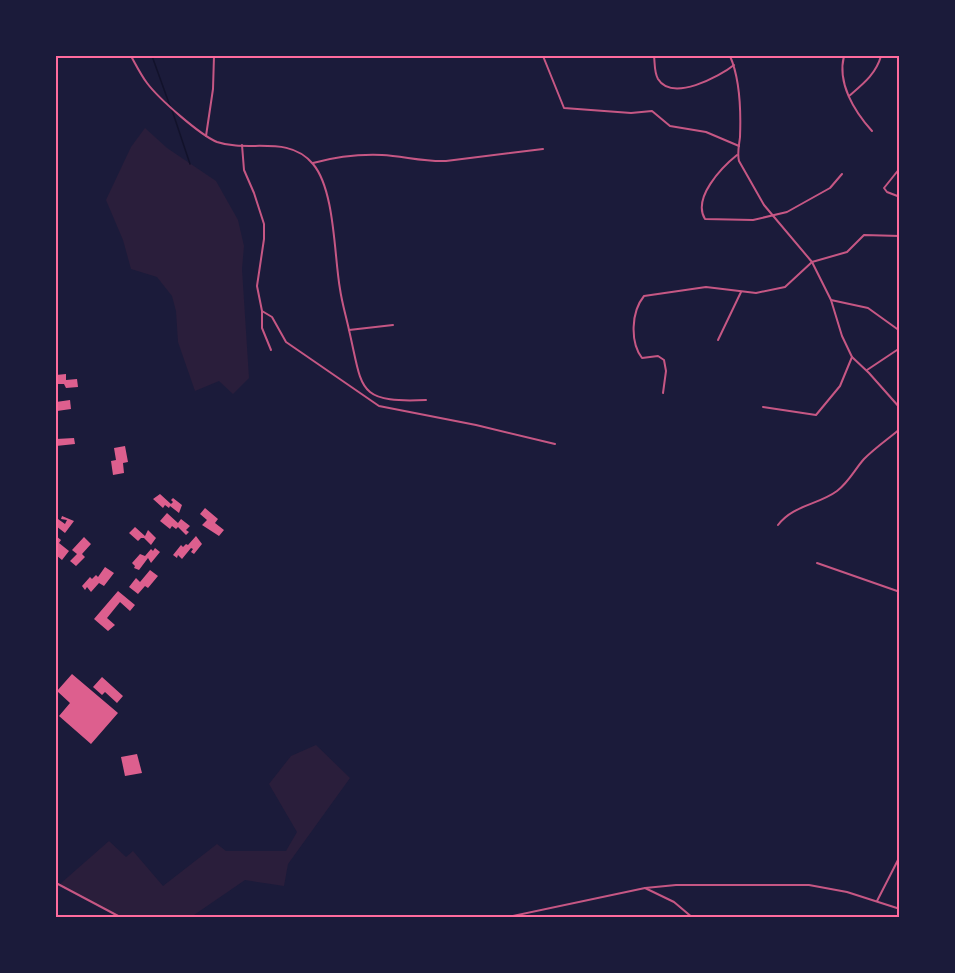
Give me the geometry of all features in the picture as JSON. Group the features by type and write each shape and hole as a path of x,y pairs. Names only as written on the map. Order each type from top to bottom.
{"street":[{"path":"131,56 149,86 206,136 218,142 289,148 313,164 322,179 328,199 340,291 361,382 366,390 387,400 426,400"},
{"path":"206,136 213,89 214,56"},
{"path":"543,56 564,108 631,113 652,111 670,126 706,132 739,146"},
{"path":"654,56 658,80 666,86 675,88 690,87 706,81 725,73 734,65"},
{"path":"730,56 734,65 740,119 739,146 737,155 715,175 702,206 702,215 705,219 753,220 787,212 810,201 834,185 842,174"},
{"path":"844,56 841,72 849,96 872,131"},
{"path":"849,96 873,75 881,56"},
{"path":"242,145 244,170 264,224 257,286 262,310 262,328 271,350"},
{"path":"313,164 347,156 382,155 440,162 543,148"},
{"path":"737,155 748,178 772,216 812,262 831,300 846,347 852,357 900,408"},
{"path":"900,168 884,188 887,192 900,197"},
{"path":"663,393 666,371 664,360 658,356 642,358 636,346 634,324 639,302 644,296 706,287 741,292 770,291 785,287 812,262 847,252 864,235 900,236"},
{"path":"718,340 741,292"},
{"path":"831,300 868,308 900,331"},
{"path":"262,310 272,317 286,342 379,406 476,425 555,444"},
{"path":"349,330 393,325"},
{"path":"866,370 900,348"},
{"path":"764,407 816,416 840,386 852,357"},
{"path":"778,525 784,516 819,502 843,486 862,461 900,429"},
{"path":"817,563 900,592"},
{"path":"877,902 900,856"},
{"path":"56,883 122,918"},
{"path":"503,918 645,888 686,884 809,885 847,892 900,909"},
{"path":"645,888 674,902 693,918"}],"shaded area":[{"path":"145,128 167,148 216,181 238,220 244,246 242,269 249,378 233,394 219,381 195,391 178,342 176,311 172,296 157,277 131,269 123,240 106,200 131,147"},
{"path":"316,745 350,778 288,864 284,886 245,880 191,917 126,918 100,907 60,884 109,841 126,857 133,851 163,886 217,844 226,851 286,851 297,832 269,784 291,756"}],"building":[{"path":"66,374 66,380 77,379 78,387 66,388 64,384 56,384 56,375"},
{"path":"70,400 71,409 57,411 56,402"},
{"path":"74,438 75,444 56,446 56,439"},
{"path":"125,446 128,462 123,463 124,473 113,475 111,461 116,460 114,448"},
{"path":"160,494 171,504 173,498 182,505 179,513 170,506 169,508 165,505 163,508 153,499"},
{"path":"205,508 218,519 215,523 224,530 219,536 202,525 207,520 200,514"},
{"path":"167,513 178,523 181,519 190,526 186,530 189,532 186,535 178,527 176,529 172,526 170,529 160,521"},
{"path":"62,516 74,521 65,533 56,526 58,519 65,524 67,520 61,519"},
{"path":"135,527 145,536 148,530 156,538 151,545 144,538 138,541 129,533"},
{"path":"56,536 61,540 59,543 69,551 62,560 56,555"},
{"path":"196,536 202,544 194,554 191,548 182,559 178,555 177,558 173,555 181,545 183,547 188,545"},
{"path":"84,537 91,544 82,554 85,557 76,566 70,561 77,554 72,550"},
{"path":"155,548 160,552 151,563 148,558 139,570 134,568 132,563 140,554 145,556"},
{"path":"105,567 114,573 104,586 99,583 91,592 87,587 85,590 82,586 90,577 92,579 96,575 98,577"},
{"path":"150,570 158,576 148,588 145,586 138,594 129,587 136,578 140,582"},
{"path":"118,591 135,605 130,611 120,602 107,618 115,625 108,631 94,619"},
{"path":"72,674 118,713 91,744 59,716 70,703 57,691"},
{"path":"102,677 123,696 117,703 105,692 102,695 93,687"},
{"path":"137,754 142,773 125,776 121,757"}],"waterway":[{"path":"152,56 170,106"},
{"path":"172,110 190,164"}]}
